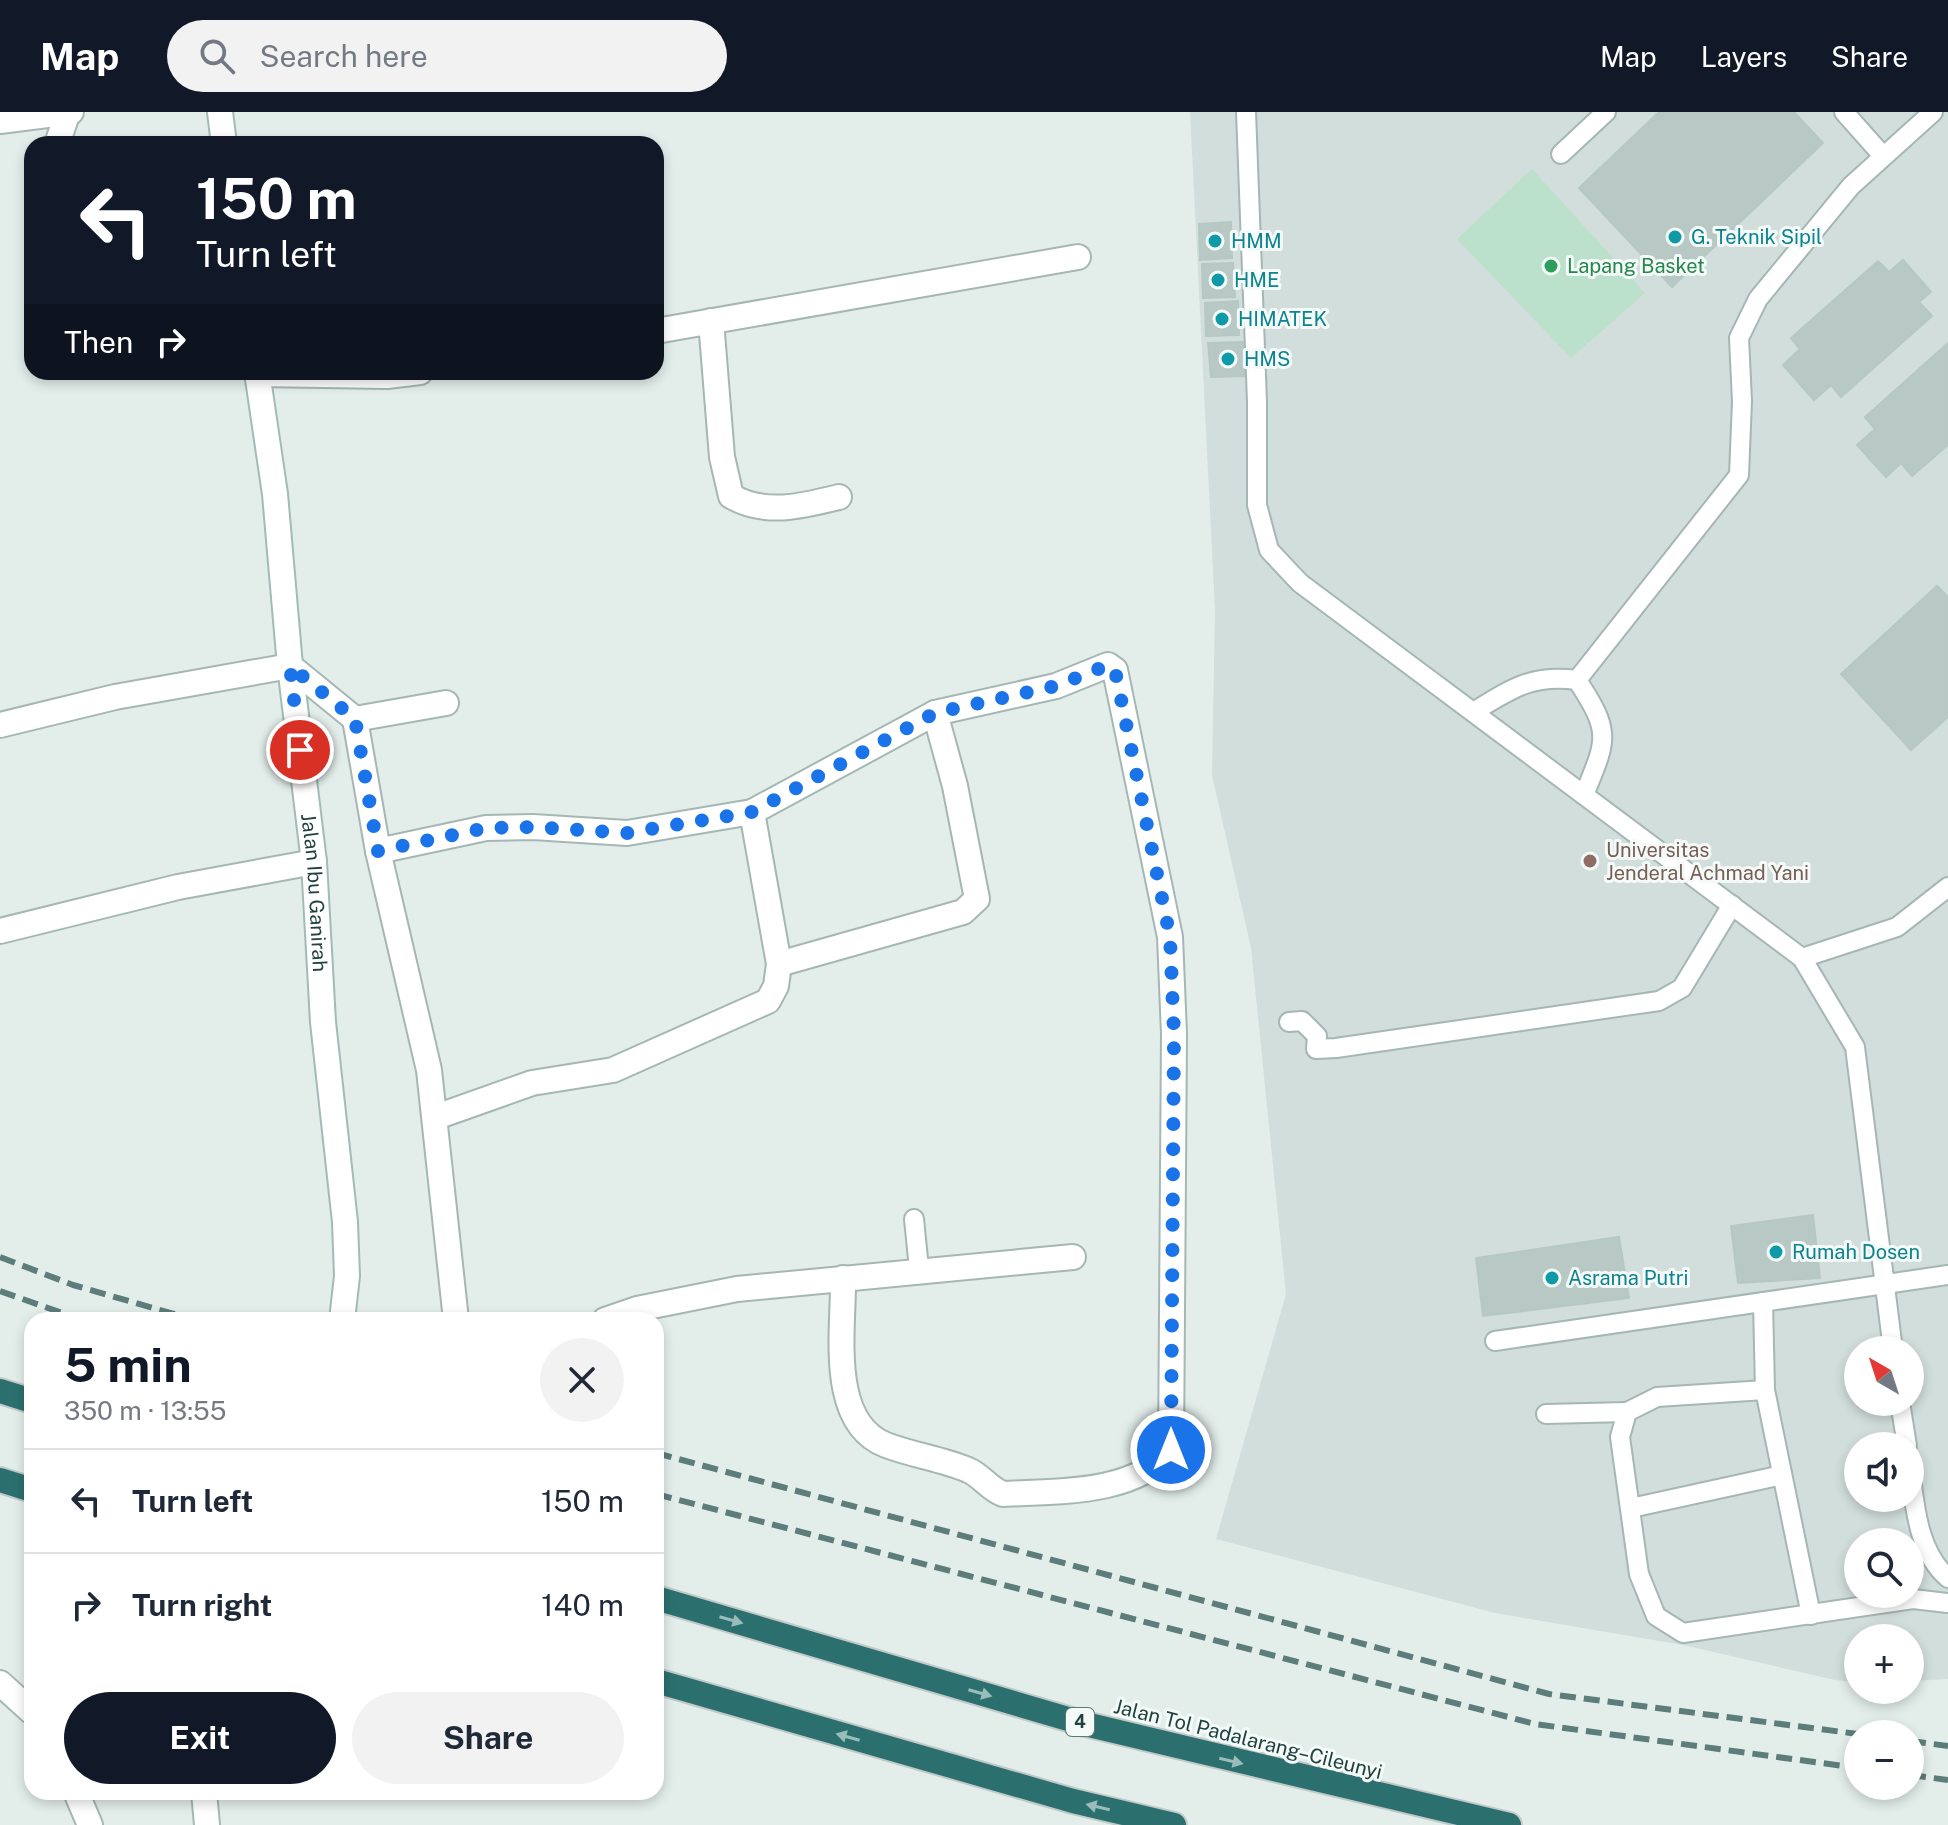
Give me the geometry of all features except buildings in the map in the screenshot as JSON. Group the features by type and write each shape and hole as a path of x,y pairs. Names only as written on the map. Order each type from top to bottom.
{"highway":[{"path":"0,1391 24,1398"},
{"path":"0,1480 24,1488"},
{"name":"Jalan Tol Padalarang–Cileunyi","path":"664,1600 1085,1724 1509,1825"},
{"path":"664,1683 1073,1801 1174,1825"}],"street":[{"path":"0,121 70,112 60,136"},
{"path":"220,112 223,136"},
{"path":"664,330 1078,257"},
{"path":"711,321 722,457 731,496 746,505 791,509 839,497"},
{"name":"Jalan Ibu Ganirah","path":"258,380 275,494 290,666 314,862 323,1022 345,1222 347,1276 343,1312"},
{"path":"378,851 486,828 533,827 627,833 752,812 935,713 1056,686 1108,665 1115,670 1170,937 1174,1034 1171,1450 1162,1462 1129,1479 1003,1494 970,1470 884,1444 869,1436 856,1419 847,1399 843,1278"},
{"path":"0,725 115,697 290,666 355,719 378,851 429,1070 455,1312"},
{"path":"355,719 446,703"},
{"path":"779,964 963,912 977,899 955,786 935,713"},
{"path":"436,1117 532,1083 613,1070 683,1036 762,1006 773,995 779,964 752,812"},
{"path":"0,931 178,887 314,862"},
{"path":"628,1312 737,1289 919,1269 1073,1257"},
{"path":"0,1683 24,1705"},
{"path":"79,1800 90,1825"},
{"path":"205,1800 207,1825"}],"lane":[{"path":"1246,112 1257,402 1257,505 1269,550 1300,583 1802,958 1855,1047 1891,1336"},
{"path":"1561,154 1606,112"},
{"path":"1844,112 1883,156"},
{"path":"1577,680 1739,475 1742,401 1739,338 1758,299 1851,186 1933,112"},
{"path":"1475,711 1512,688 1548,676 1577,680 1598,712 1604,747 1584,795"},
{"path":"1802,958 1897,927 1948,887"},
{"path":"1289,1022 1302,1021 1317,1036 1316,1049 1659,1001 1682,988 1732,905"},
{"path":"914,1219 919,1269"},
{"path":"1495,1341 1948,1275"},
{"path":"1763,1302 1765,1390 1811,1615"},
{"path":"1546,1414 1627,1412 1657,1397 1765,1390"},
{"path":"1627,1412 1620,1437 1639,1574 1656,1616 1665,1624 1683,1633 1913,1599 1948,1603"},
{"path":"1631,1508 1782,1475"},
{"path":"1916,1512 1918,1527 1940,1571 1948,1578"}],"shaded area":[{"name":"Universitas Jenderal Achmad Yani","path":"1190,112 1948,112 1948,1679 1924,1680 1924,1624 1844,1624 1844,1681 1835,1680 1683,1645 1495,1613 1216,1539 1286,1294 1251,948 1212,775 1215,611"}],"green space":[{"name":"Lapang Basket","path":"1532,169 1645,293 1571,358 1457,239"}],"railway":[{"path":"0,1257 73,1285 167,1312"},
{"path":"0,1291 59,1312"},
{"path":"664,1455 1549,1694 1844,1732"},
{"path":"664,1496 1535,1724 1844,1766"},
{"path":"1924,1743 1948,1746"},
{"path":"1924,1777 1948,1780"}],"place":[{"name":"G. Teknik Sipil","path":"1675,237"},
{"name":"HMM","path":"1215,241"},
{"name":"Lapang Basket","path":"1551,266"},
{"name":"HME","path":"1218,280"},
{"name":"HIMATEK","path":"1222,319"},
{"name":"HMS","path":"1228,359"},
{"name":"Universitas Jenderal Achmad Yani","path":"1590,861"},
{"name":"Rumah Dosen","path":"1776,1252"},
{"name":"Asrama Putri","path":"1552,1278"}],"route":[{"path":"300,750 290,666 355,719 378,851 486,828 533,827 627,833 752,812 849,756 935,713 1056,686 1108,665 1115,670 1170,937 1174,1034 1171,1450"}]}
